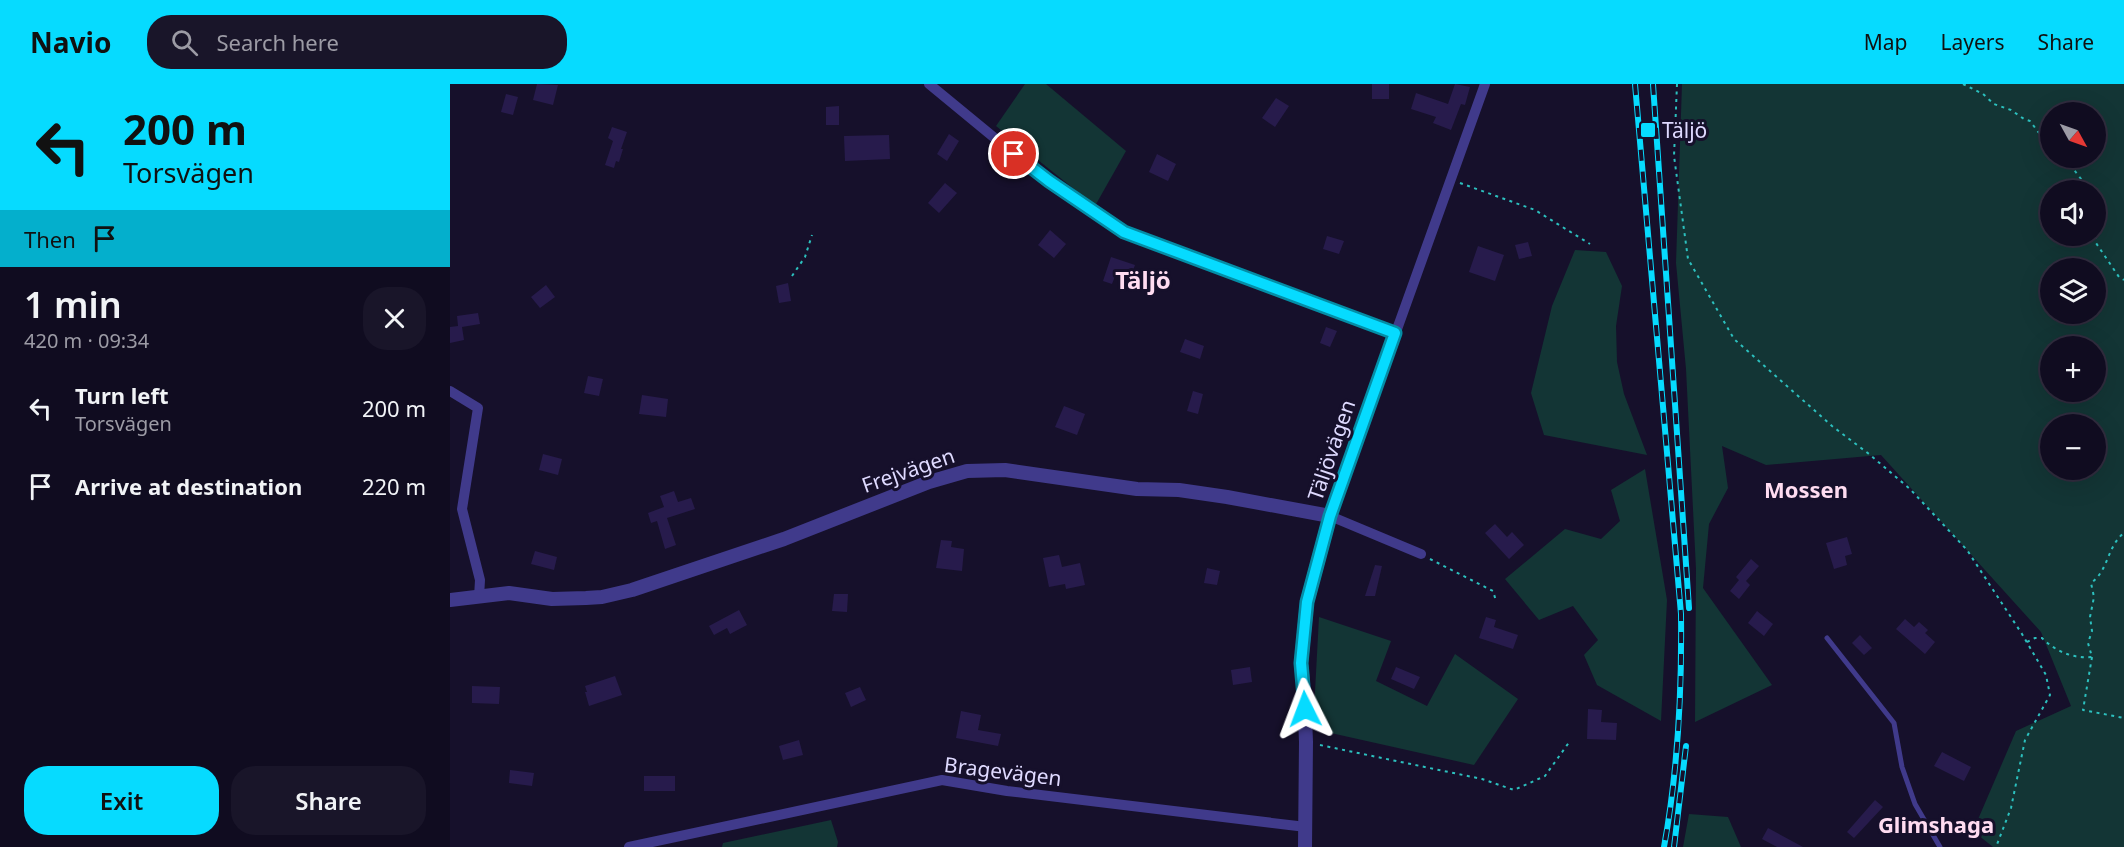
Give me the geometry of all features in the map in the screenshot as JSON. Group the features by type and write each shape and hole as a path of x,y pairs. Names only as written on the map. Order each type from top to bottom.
{"street":[{"path":"929,84 1031,168 1124,232 1395,333"},
{"name":"Täljövägen","path":"1305,847 1305,693 1301,663 1307,602 1330,516 1485,84"},
{"path":"450,391 478,408 462,509 480,580 478,597"},
{"name":"Frejvägen","path":"450,600 508,593 552,599 586,598 632,590 784,539 929,482 967,471 1005,470 1137,489 1179,490 1227,497 1330,516 1421,554"},
{"name":"Bragevägen","path":"629,847 942,780 1007,791 1306,827"}],"lane":[{"path":"1827,638 1894,723 1902,766 1916,804 1941,847"}],"path":[{"path":"1677,84 1674,156 1688,259 1734,339 1832,426 1910,489 1967,550 2046,675 2050,695 2025,740 2011,808 1996,847"},
{"path":"1963,84 1983,94 1994,104 2011,110 2030,121 2040,133"},
{"path":"2072,168 2082,180"},
{"path":"1451,180 1535,210 1590,244"},
{"path":"792,276 805,257 812,235"},
{"path":"2098,246 2119,277 2124,280"},
{"path":"2124,533 2114,541 2103,572 2091,583 2094,597 2090,617 2092,631 2088,643 2092,657 2083,710 2124,718"},
{"path":"1421,554 1494,591 1496,601"},
{"path":"2027,642 2035,638 2042,638 2050,646 2066,654 2081,658 2092,657"},
{"path":"1306,742 1482,779 1514,790 1545,776 1570,741"}],"green space":[{"path":"1025,84 1046,84 1126,151 1095,206 996,126"},
{"path":"1682,84 2124,84 2124,847 1993,847 1973,831 2016,731 2071,706 2041,632 1881,455 1766,465 1722,446 1728,488 1709,524 1703,588 1772,685 1695,722 1696,569 1686,369 1676,263"},
{"path":"1575,250 1606,252 1622,286 1616,326 1617,362 1624,394 1647,455 1544,435 1531,393 1552,306"},
{"path":"1645,469 1667,600 1661,721 1597,685 1584,655 1598,640 1573,606 1539,620 1505,579 1565,529 1601,539 1620,521 1611,490"},
{"path":"1319,617 1391,641 1376,681 1427,706 1455,654 1518,699 1474,765 1313,729"},
{"path":"1689,814 1728,817 1741,847 1683,847"},
{"path":"831,820 838,842 837,847 722,847 723,843"}],"building":[{"path":"537,84 558,85 553,105 533,100"},
{"path":"1372,84 1389,84 1389,99 1372,99"},
{"path":"1455,84 1470,87 1465,105 1461,104 1451,130 1433,123 1436,117 1411,109 1416,93 1448,104"},
{"path":"506,94 518,97 513,115 501,112"},
{"path":"1276,98 1289,106 1275,127 1262,118"},
{"path":"839,106 839,125 826,125 826,107"},
{"path":"612,127 627,132 619,162 616,161 614,168 605,165 613,141 608,138"},
{"path":"949,134 959,141 947,161 937,154"},
{"path":"889,135 890,159 845,161 844,136"},
{"path":"1157,154 1176,164 1168,181 1149,172"},
{"path":"945,183 957,193 939,213 928,203"},
{"path":"1050,230 1066,244 1054,258 1038,245"},
{"path":"1327,236 1344,241 1339,254 1323,249"},
{"path":"1528,242 1532,256 1519,259 1515,245"},
{"path":"1478,246 1504,255 1495,281 1469,272"},
{"path":"1111,257 1135,265 1131,276 1117,271 1112,284 1103,281"},
{"path":"788,283 791,301 779,303 776,286"},
{"path":"546,285 555,297 540,308 531,297"},
{"path":"478,313 480,324 462,327 464,340 450,343 450,327 458,326 457,316"},
{"path":"1326,327 1337,331 1330,347 1320,343"},
{"path":"1185,339 1204,346 1200,359 1180,352"},
{"path":"588,376 603,379 599,396 584,393"},
{"path":"1193,391 1203,394 1198,414 1187,411"},
{"path":"642,395 668,399 666,417 639,414"},
{"path":"1064,406 1085,414 1077,435 1055,427"},
{"path":"543,454 562,459 558,475 539,470"},
{"path":"674,491 678,502 691,498 695,509 667,518 676,545 665,549 657,521 651,523 648,513 664,507 660,496"},
{"path":"1495,524 1507,537 1512,532 1524,545 1509,559 1485,533"},
{"path":"1847,537 1852,554 1845,556 1847,565 1834,569 1826,543"},
{"path":"941,540 952,541 951,547 964,549 962,571 936,568"},
{"path":"535,551 557,557 554,570 531,564"},
{"path":"1059,555 1062,567 1080,563 1085,585 1066,589 1065,584 1049,587 1043,558"},
{"path":"1751,559 1759,566 1746,581 1750,585 1739,599 1730,591 1739,580 1736,577"},
{"path":"1375,565 1382,566 1375,596 1365,596"},
{"path":"1207,568 1220,571 1217,585 1204,583"},
{"path":"834,594 848,594 847,612 832,611"},
{"path":"739,610 747,625 730,634 727,628 714,635 709,626"},
{"path":"1757,611 1773,624 1764,636 1748,623"},
{"path":"1486,617 1496,620 1494,627 1518,635 1513,649 1479,638"},
{"path":"1905,619 1914,627 1919,622 1928,630 1925,633 1935,642 1925,654 1896,629"},
{"path":"1860,635 1872,648 1864,655 1852,643"},
{"path":"1250,667 1252,682 1233,685 1231,670"},
{"path":"1396,667 1420,677 1414,689 1391,679"},
{"path":"615,676 622,695 589,706 585,686"},
{"path":"472,686 500,687 499,704 472,703"},
{"path":"860,687 866,700 851,707 845,693"},
{"path":"1588,709 1602,710 1601,722 1617,723 1616,740 1587,739"},
{"path":"961,711 981,715 978,730 1001,734 998,746 956,738"},
{"path":"799,740 803,755 783,760 779,746"},
{"path":"1942,752 1971,767 1964,781 1934,766"},
{"path":"510,770 534,773 532,786 509,783"},
{"path":"644,776 675,776 675,791 644,791"},
{"path":"1875,800 1883,807 1854,838 1847,832"},
{"path":"1768,828 1803,847 1777,847 1762,839"}],"railway":[{"path":"1635,84 1681,614 1678,731 1673,789 1664,847"},
{"path":"1653,84 1689,608"},
{"path":"1674,847 1686,746"}],"place":[{"name":"Täljö","path":"1648,130"}],"district":[{"name":"Täljö","path":"1143,279"},
{"name":"Mossen","path":"1806,489"},
{"name":"Glimshaga","path":"1936,824"}],"route":[{"path":"1014,154 1124,232 1395,333 1330,516 1307,602 1301,663 1305,709"}]}
